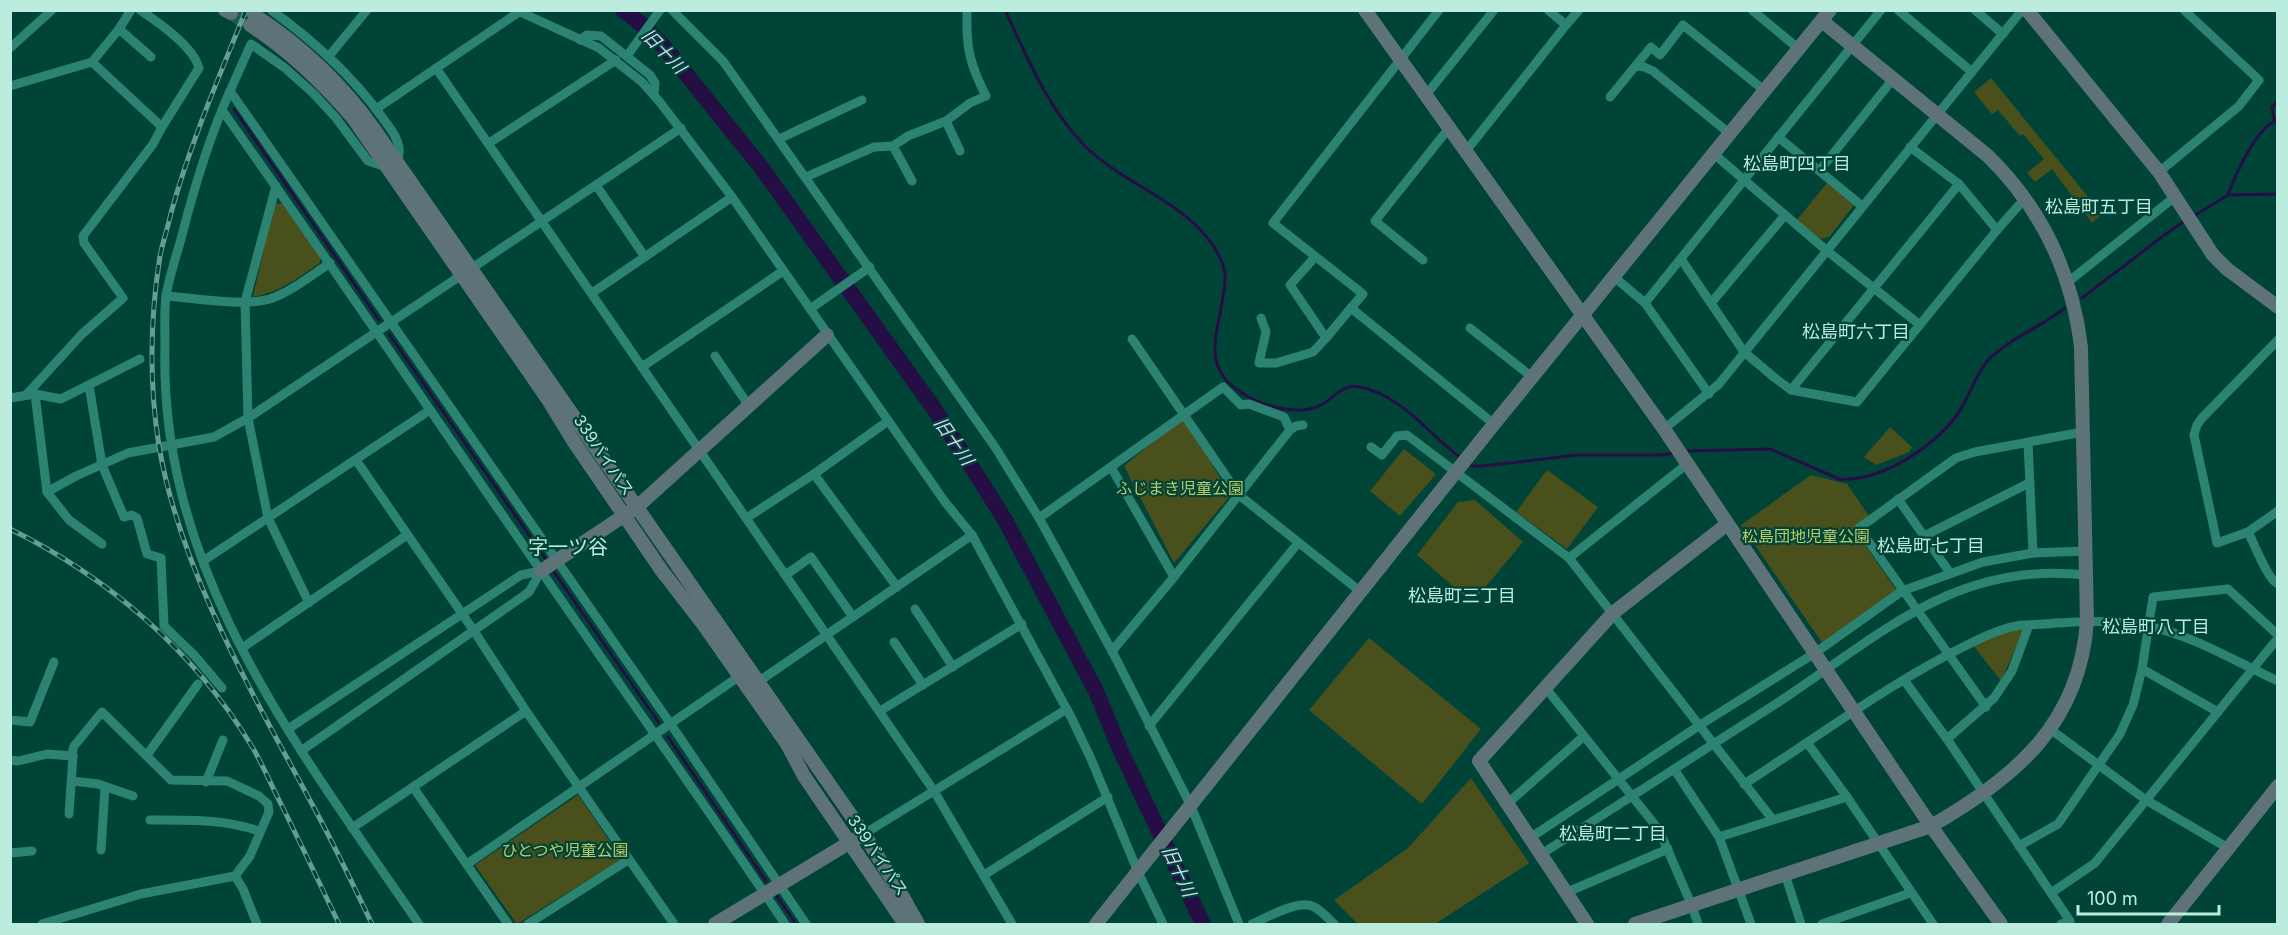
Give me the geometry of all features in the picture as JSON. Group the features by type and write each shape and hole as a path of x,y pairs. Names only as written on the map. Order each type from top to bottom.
{"street":[{"path":"10,48 52,10"},
{"path":"10,86 92,62 119,29 131,10"},
{"path":"102,544 69,520 47,492 31,394 82,334 123,298 84,243 83,236 153,144 199,68 197,62 175,37 140,10"},
{"path":"271,10 298,29 329,56 354,81 376,109 395,136 399,150 392,165"},
{"path":"329,56 367,10"},
{"path":"628,55 660,10"},
{"path":"672,10 723,61 806,177 867,269 995,447 1039,518 1112,651 1189,809 1239,924"},
{"path":"806,177 874,147 893,146 908,136 946,121 970,103 986,96 973,72 966,42 968,10"},
{"path":"1365,10 1664,429 1726,525 1827,669 1931,826 2001,924"},
{"path":"1261,318 1266,332 1259,363 1276,363 1313,352 1363,294 1273,223 1439,10"},
{"path":"1426,95 1494,10"},
{"path":"1548,10 1566,26"},
{"path":"1466,151 1579,10"},
{"path":"1752,10 1799,49"},
{"path":"1645,303 1881,10"},
{"path":"1898,10 1972,72"},
{"path":"1975,10 2003,34"},
{"path":"1664,429 1709,394 2022,10"},
{"path":"2027,10 2159,172 2207,248 2227,268 2277,307"},
{"path":"2159,172 2239,106 2259,80 2184,10"},
{"path":"376,109 517,11 599,48 642,82 681,128 732,198 945,502 972,535 1067,709 1163,924"},
{"path":"1096,924 1494,424 1826,16 1852,45 1988,156 2007,175 2026,198 2046,232 2068,282 2077,313 2081,347 2087,621 2083,659 2063,708 2034,750 1984,794 1931,826 1643,923"},
{"path":"252,20 287,38 329,73 355,102 392,165 466,272 637,507 753,686 864,834 918,924"},
{"path":"1610,98 1651,47 1660,55 1683,25 1765,91"},
{"path":"119,29 151,57"},
{"path":"580,40 587,35 601,36 628,55 650,75 655,83 654,95"},
{"path":"392,165 368,161 336,118 314,94 285,68 251,44 222,110 194,187 166,296 164,375 171,445 183,502 193,537 212,585 278,716 419,924"},
{"path":"489,143 616,60"},
{"path":"92,62 162,127"},
{"path":"1636,66 1653,71 1730,134"},
{"path":"436,68 748,517 934,791 1012,924"},
{"path":"1820,171 1893,79"},
{"path":"230,92 670,723 806,924"},
{"path":"779,139 862,100"},
{"path":"222,110 656,734 785,924"},
{"path":"946,121 960,151"},
{"path":"47,492 128,453 214,437 248,418 681,128"},
{"path":"1423,260 1375,221 1449,128"},
{"path":"1778,137 1862,206"},
{"path":"893,146 912,180"},
{"path":"1910,147 1959,184 1997,230"},
{"path":"1714,154 1826,250 1920,325"},
{"path":"1791,390 1959,184"},
{"path":"596,185 645,257"},
{"path":"276,186 245,302 248,418 268,518 309,603"},
{"path":"2068,282 2176,196"},
{"path":"592,293 732,198"},
{"path":"1681,259 1744,352 1791,390 1857,402 1997,230 2026,198"},
{"path":"1711,303 1785,215"},
{"path":"1315,257 1290,285 1326,338"},
{"path":"166,296 245,302 269,299 291,289 330,263"},
{"path":"810,309 867,269"},
{"path":"642,367 783,271"},
{"name":"339バイパス","path":"466,272 574,442 625,516 744,673"},
{"path":"1614,277 1645,303 1709,394"},
{"path":"1351,308 1494,424"},
{"path":"1470,328 1532,377"},
{"path":"288,729 521,575 541,571 625,516 827,335"},
{"path":"1132,339 1239,495 1361,592"},
{"path":"2277,340 2202,418 2194,435 2217,543 2248,531 2277,512"},
{"path":"715,356 749,406"},
{"path":"10,398 31,394 61,399 140,359"},
{"path":"89,385 102,465 124,517 132,515 136,518 147,554 161,558 164,626 194,654 222,688"},
{"path":"1039,518 1223,387 1241,405 1249,404 1284,417 1290,430"},
{"path":"203,561 430,410"},
{"path":"748,517 814,474 888,421"},
{"path":"1112,651 1174,577 1290,430 1303,425"},
{"path":"1986,707 1859,528 1956,458 1975,452 2083,432"},
{"path":"1371,447 1382,455 1397,436 1407,435 1458,471 1569,558 1773,820"},
{"path":"2028,442 2033,553"},
{"path":"356,460 674,924"},
{"path":"1569,558 1685,462"},
{"path":"1111,467 1174,577"},
{"path":"814,474 897,587"},
{"path":"1924,536 2029,483"},
{"path":"1898,499 1950,573"},
{"path":"1587,924 1479,761 1612,613 1726,525"},
{"path":"2248,531 2267,575 2273,583 2277,584"},
{"path":"242,648 407,535"},
{"path":"753,686 972,535"},
{"path":"1149,726 1298,543"},
{"path":"1530,838 1815,653 1902,591 1983,562 2033,553 2085,551"},
{"path":"787,574 811,557 853,617"},
{"path":"1983,562 1989,581"},
{"path":"301,751 529,592 541,571"},
{"path":"1540,855 1772,706 1916,610 1954,591 1989,581 2030,573 2086,574"},
{"path":"2019,846 2058,824 2120,734 2133,705 2142,669 2153,597 2228,589 2277,637 2096,863 2051,893"},
{"path":"915,609 953,667"},
{"path":"1744,784 1808,744 1854,711 1947,655 1986,636 2024,625 2110,621 2149,626 2190,639 2277,681"},
{"path":"880,711 1022,624"},
{"path":"1947,740 1986,707 2012,671 2029,626"},
{"path":"894,642 923,685"},
{"path":"10,720 30,722 54,662"},
{"path":"2142,669 2218,712"},
{"path":"467,864 744,673"},
{"path":"1904,680 2070,921 2061,924"},
{"path":"147,755 198,684"},
{"name":"339バイパス","path":"753,686 804,776 905,924"},
{"path":"1545,687 1659,830 1698,924"},
{"path":"715,924 1067,709"},
{"path":"352,828 526,711"},
{"path":"42,924 141,894 235,876 250,856 269,812 268,804 259,796 227,781 171,780 102,712 74,746 69,814"},
{"path":"2050,729 2146,800 2228,848"},
{"path":"1508,803 1583,737"},
{"path":"206,782 223,740"},
{"path":"1808,744 1847,797 1933,924"},
{"path":"10,760 18,761 47,754 73,756"},
{"path":"1674,769 1719,837 1751,924"},
{"path":"72,781 105,787 133,796"},
{"path":"2168,924 2277,786"},
{"path":"101,850 105,787"},
{"path":"413,787 508,924"},
{"path":"984,875 1108,797"},
{"path":"1719,837 1847,797"},
{"path":"150,820 204,820 242,825 260,831"},
{"path":"1565,893 1668,849"},
{"path":"10,853 32,851"},
{"path":"528,924 628,860"},
{"path":"1785,874 1801,924"},
{"path":"235,876 243,889 257,924"},
{"path":"1822,924 1910,893"},
{"path":"1252,924 1305,904 1314,906 1334,924"}],"green space":[{"path":"1991,78 2102,214 2092,223 2052,169 2035,182 2027,173 2044,159 2023,134 2020,136 1998,110 1992,114 1974,92"},
{"path":"1827,183 1854,205 1829,237 1821,239 1796,221"},
{"path":"282,203 320,257 320,263 280,288 253,297 274,204"},
{"name":"ふじまき児童公園","path":"1185,416 1230,496 1174,563 1124,466"},
{"path":"1890,427 1912,447 1909,452 1876,465 1864,457"},
{"path":"1404,449 1436,474 1400,516 1370,491"},
{"path":"1547,470 1598,507 1567,549 1516,512"},
{"name":"松島団地児童公園","path":"1811,475 1847,484 1869,516 1853,528 1897,591 1823,644 1741,525"},
{"path":"1475,500 1523,542 1472,603 1417,555 1458,502"},
{"path":"2020,627 2024,629 2001,681 1973,645"},
{"path":"1369,638 1481,729 1422,804 1309,710"},
{"path":"1471,778 1529,863 1435,924 1358,924 1334,900 1408,848"},
{"name":"ひとつや児童公園","path":"578,795 622,859 517,924 475,865"}],"waterway":[{"name":"旧十川","path":"623,10 644,26 666,49 761,167 935,410 973,469 1005,520 1096,691 1119,747 1203,924"},
{"path":"1005,10 1039,82 1060,116 1085,146 1102,161 1179,211 1211,242 1224,266 1225,275 1215,353 1217,365 1232,386 1264,404 1293,410 1313,408 1326,402 1343,389 1360,387 1375,392 1402,407 1462,459"},
{"path":"2274,120 2272,107 2278,101"},
{"path":"234,109 379,320"},
{"path":"2228,195 2241,164 2255,141 2262,131 2278,120"},
{"path":"2192,217 2228,195 2278,194"},
{"path":"2082,298 2186,220"},
{"path":"1684,451 1770,449 1839,479 1872,475 1888,469 1920,450 1947,427 1957,415 1979,372 1989,359 2007,344 2065,308"},
{"path":"389,334 545,558"},
{"path":"1467,463 1473,466 1483,466 1577,455 1675,453"},
{"path":"554,572 659,723"},
{"path":"668,737 766,881"},
{"path":"776,895 796,924"}],"tunnel":[{"path":"231,13 250,25"}],"railway":[{"path":"246,10 187,162 160,256 154,303 152,351 159,446 169,493 201,586 244,677 328,835 372,924"},
{"path":"10,529 46,548 114,594 176,648 203,678 255,751 339,924"}],"district":[{"name":"松島町四丁目","path":"1797,163"},
{"name":"松島町五丁目","path":"2099,206"},
{"name":"松島町六丁目","path":"1856,331"},
{"name":"松島町七丁目","path":"1931,545"},
{"name":"字一ツ谷","path":"568,547"},
{"name":"松島町三丁目","path":"1462,595"},
{"name":"松島町八丁目","path":"2156,626"},
{"name":"松島町二丁目","path":"1613,833"}]}
